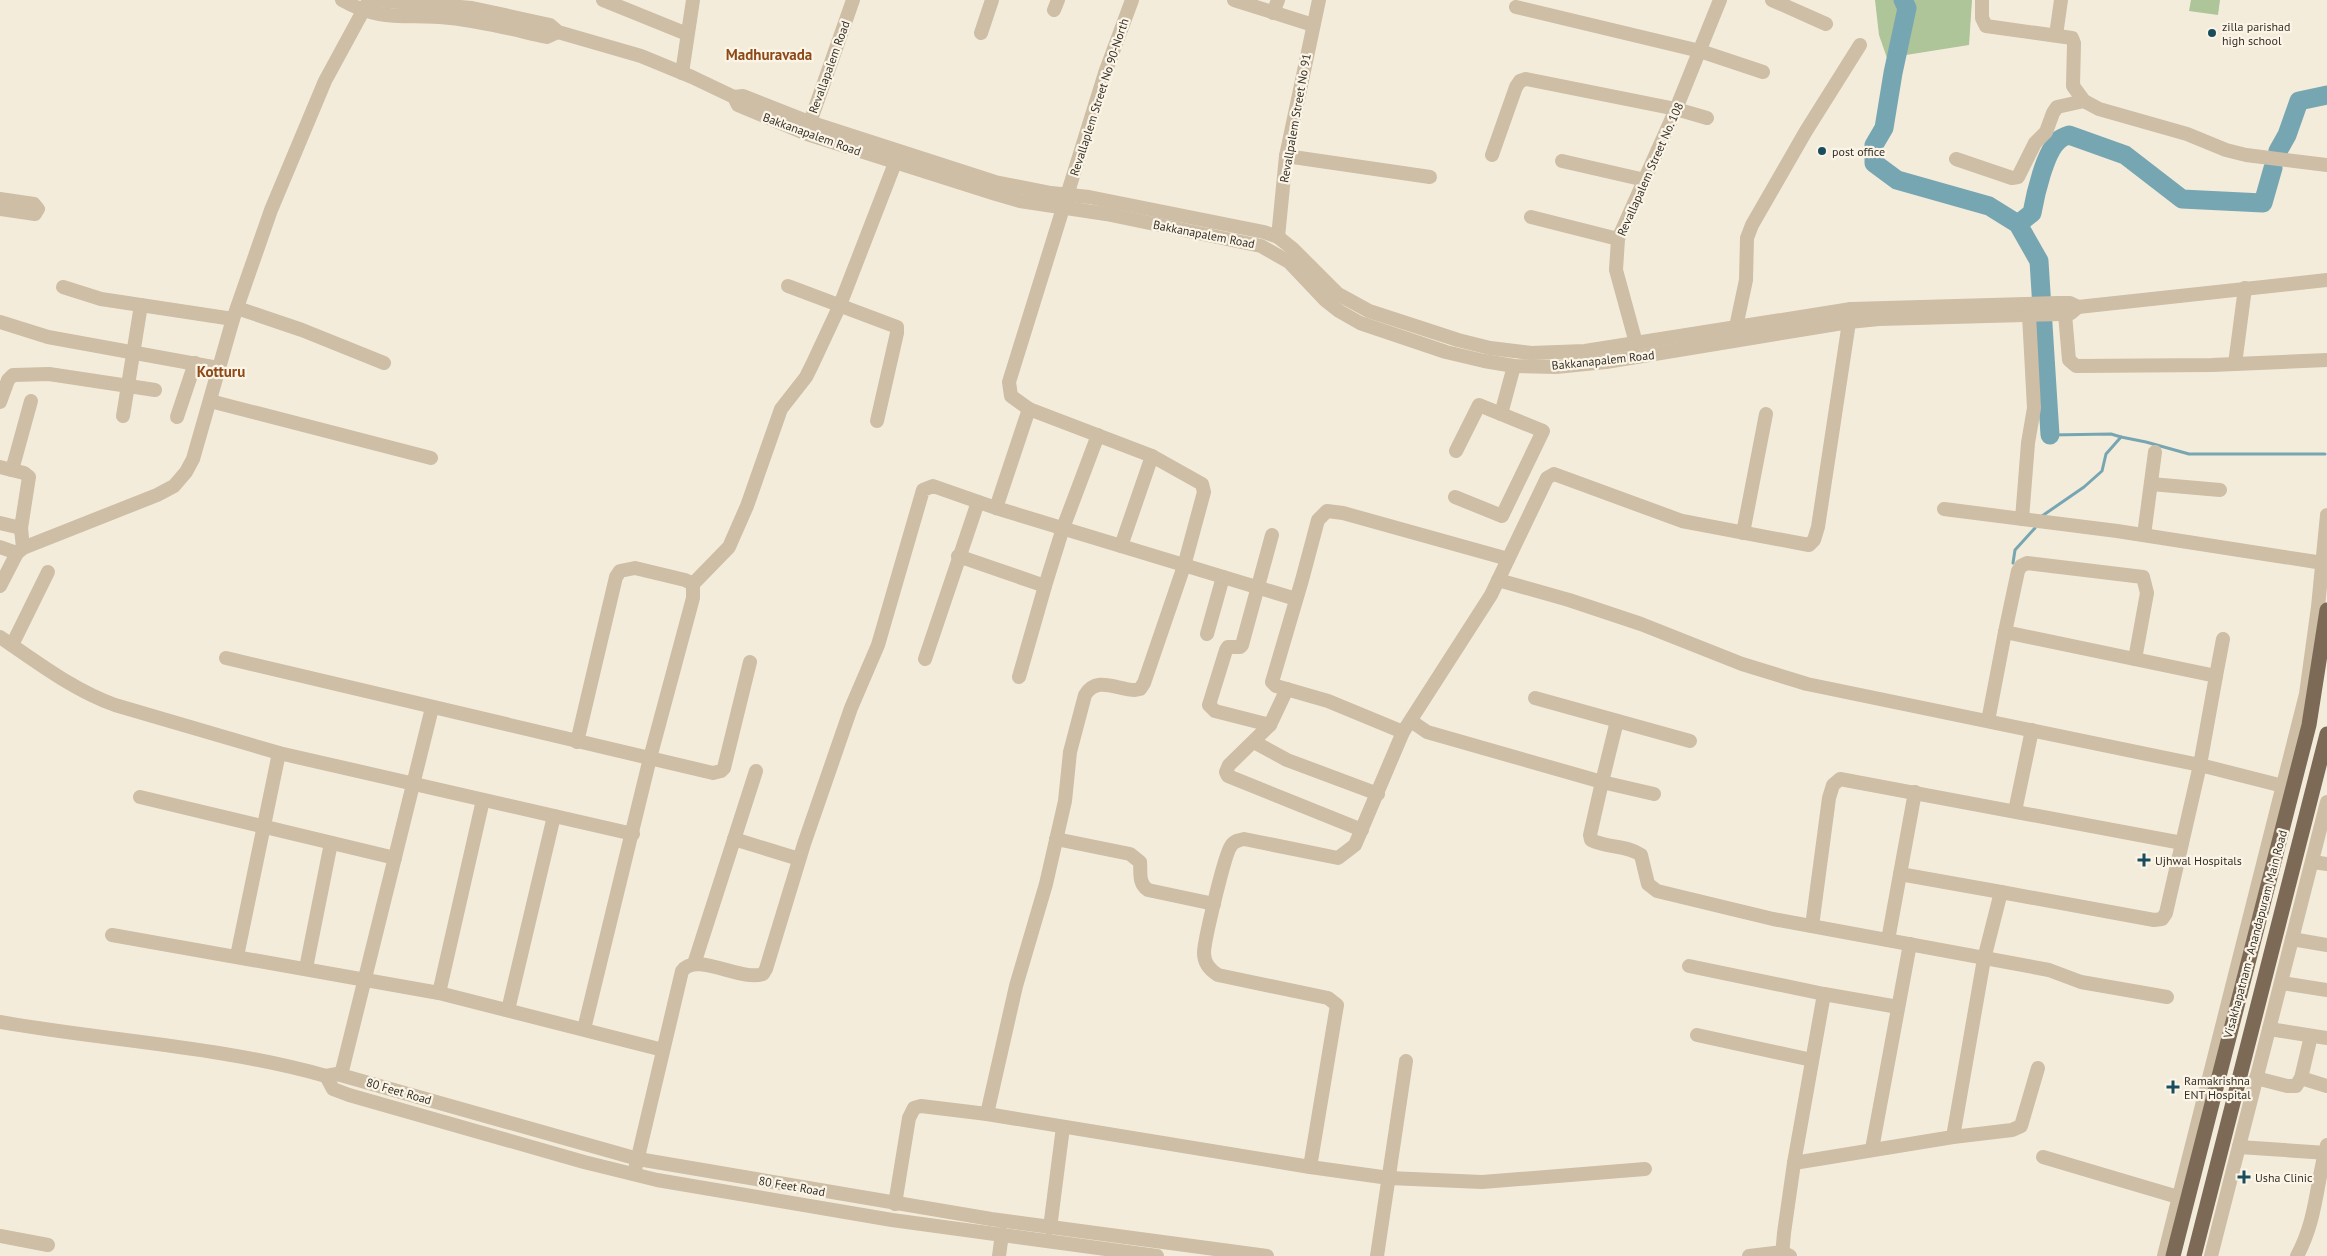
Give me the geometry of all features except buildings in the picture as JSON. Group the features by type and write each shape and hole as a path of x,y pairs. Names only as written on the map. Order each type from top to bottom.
{"main road":[{"name":"Visakhapatnam - Anandapuram Main Road","path":"2173,1256 2309,725 2327,610"},
{"name":"Visakhapatnam - Anandapuram Main Road","path":"2194,1256 2327,734"}],"street":[{"path":"342,0 366,6 386,16 448,17 547,37 558,32"},
{"name":"Bakkanapalem Road","path":"375,0 472,8 550,25 558,32 641,56 682,72 734,97 738,105 808,128 895,163 1020,201 1066,201 1262,246 1289,262 1325,300 1339,311 1360,323 1446,352 1514,366 1556,367 1606,362 1850,316"},
{"path":"603,0 688,34"},
{"path":"682,72 693,0"},
{"name":"Revallapalem Road","path":"808,128 853,0"},
{"path":"981,34 992,0"},
{"name":"Revallaplem Street No 90-North","path":"1132,0 1104,73 1009,382 1011,396 1029,409 1152,456 1202,484 1204,492 1184,566"},
{"path":"1234,0 1276,6 1313,25"},
{"name":"Revallpalem Street No 91","path":"1278,237 1286,156 1319,0"},
{"name":"Revallapalem Street No. 108","path":"1636,343 1616,270 1618,239 1676,109 1720,0"},
{"path":"1772,0 1826,24"},
{"path":"1982,0 1982,18 1986,26 2072,38 2074,43 2074,86 2084,101 2099,109 2187,134 2226,150 2246,155 2327,165"},
{"path":"2056,35 2061,0"},
{"path":"0,547 20,550 157,495 174,486 186,472 193,459 218,368 268,219 325,80 366,6"},
{"path":"1516,7 1700,51 1763,72"},
{"path":"1736,327 1746,271 1747,238 1762,205 1860,45"},
{"path":"1492,155 1516,87 1520,81 1526,79 1676,109 1707,118"},
{"path":"1956,158 2012,178 2018,177 2035,142 2046,132 2052,113 2057,108 2084,101"},
{"path":"808,128 1066,201 1246,226 1278,237 1305,260 1338,294 1351,303 1420,330 1490,348 1531,354 1584,351 1736,327 1850,316 2066,309 2327,280"},
{"path":"1286,156 1430,177"},
{"path":"1562,161 1646,176"},
{"path":"584,1029 650,758 693,598 693,584 729,546 747,506 780,409 806,377 840,305 895,163"},
{"path":"0,199 34,204 38,209 35,214 0,209"},
{"path":"1531,217 1618,239"},
{"path":"788,286 896,327 897,333 876,421"},
{"path":"63,287 90,297 141,305 235,314 302,330 384,363"},
{"path":"2235,364 2245,288"},
{"path":"124,416 141,305"},
{"path":"2066,309 2069,360 2076,366 2235,364 2327,360"},
{"path":"2022,519 2028,443 2034,408 2033,311"},
{"path":"1310,1167 1337,1004 1328,998 1218,975 1211,970 1206,962 1204,952 1228,850 1236,841 1244,839 1338,858 1355,845 1407,727 1492,595 1547,478 1554,474 1682,521 1802,546 1809,545 1814,540 1818,527 1850,316"},
{"path":"0,322 48,337 135,351 218,368"},
{"path":"176,417 195,363"},
{"path":"1501,414 1514,366"},
{"path":"0,402 8,380 13,375 49,374 155,390"},
{"path":"0,586 20,550 21,528 29,477 24,473 6,468 31,401"},
{"path":"210,401 431,458"},
{"path":"1455,497 1502,516 1543,431 1479,405 1456,451"},
{"path":"996,508 1029,409"},
{"path":"1743,533 1766,414"},
{"path":"1019,677 1063,528 1098,435"},
{"path":"2144,535 2155,452"},
{"path":"1120,546 1152,456"},
{"path":"2151,484 2220,490"},
{"path":"634,1174 682,972 685,967 694,964 752,976 763,974 799,859 851,708 878,645 920,495 926,487 933,486 996,508 1296,599"},
{"path":"925,659 958,556 978,502"},
{"path":"1944,509 2144,535 2324,563"},
{"path":"1508,559 1342,513 1327,511 1318,520 1272,682 1276,686 1407,727 1602,782 1654,794"},
{"path":"2164,1256 2306,694 2324,563 2327,515"},
{"path":"0,523 21,528"},
{"path":"1270,725 1214,711 1209,705 1226,650 1228,647 1240,647 1242,645 1272,535"},
{"path":"958,556 1045,586"},
{"path":"1988,721 2018,571 2027,563 2142,578 2147,593 2135,659"},
{"path":"987,1114 1016,986 1065,801 1070,752 1085,695 1089,689 1101,684 1130,690 1140,689 1144,683 1184,566"},
{"path":"578,742 616,578 620,571 635,568 685,580 693,584"},
{"path":"12,645 48,572"},
{"path":"1206,634 1223,578"},
{"path":"1498,580 1569,600 1641,624 1742,664 1807,684 2200,765 2282,786"},
{"path":"2005,632 2216,676"},
{"path":"0,637 92,696 279,753 633,834"},
{"path":"1900,874 2154,920 2162,919 2166,914 2200,765 2223,639"},
{"path":"226,658 713,773 721,771 750,662"},
{"path":"1287,689 1270,725 1229,765 1226,772 1228,776 1362,830"},
{"path":"1535,698 1690,741"},
{"path":"341,1075 432,708"},
{"path":"1617,721 1590,835 1591,840 1604,846 1634,851 1641,855 1648,884 1657,891 1773,919 2048,970 2092,984 2167,997"},
{"path":"2015,811 2032,730"},
{"path":"1254,742 1287,760 1378,794"},
{"path":"237,956 279,753"},
{"path":"694,964 756,771"},
{"path":"1812,926 1833,785 1840,779 2182,843"},
{"path":"1888,940 1915,792"},
{"path":"140,797 395,858"},
{"path":"439,993 483,800"},
{"path":"2211,1256 2327,802"},
{"path":"508,1010 554,816"},
{"path":"734,839 799,859"},
{"path":"1056,839 1130,854 1140,862 1141,881 1143,887 1148,890 1214,904"},
{"path":"306,968 331,843"},
{"path":"2313,862 2327,864"},
{"path":"1953,1137 1984,959 2001,892"},
{"path":"112,935 439,993 663,1050"},
{"path":"2292,939 2327,945"},
{"path":"1872,1149 1910,944"},
{"path":"1689,966 1898,1007"},
{"path":"2282,984 2327,990"},
{"path":"1749,1256 1785,1255 1794,1163 1824,994"},
{"path":"0,1022 81,1036 234,1055 294,1067 326,1076 333,1089 349,1094 656,1180 892,1220 1002,1234 1071,1250 1157,1256"},
{"path":"2269,1029 2327,1038"},
{"path":"1696,1035 1812,1060"},
{"path":"2256,1078 2292,1087 2298,1084 2311,1036"},
{"path":"1376,1256 1406,1061"},
{"path":"1794,1163 1872,1149 2012,1130 2021,1126 2038,1068"},
{"name":"80 Feet Road","path":"326,1076 341,1075 638,1159 894,1204 1050,1228 1267,1256"},
{"path":"2301,1078 2327,1086"},
{"path":"894,1204 909,1118 914,1108 987,1114 1310,1167 1389,1178 1482,1182 1645,1169"},
{"path":"1050,1228 1063,1127"},
{"path":"2239,1147 2326,1150 2308,1235 2296,1256"},
{"path":"2043,1157 2178,1197"},
{"path":"999,1256 1002,1234"},
{"path":"0,1236 48,1245"}],"green space":[{"path":"1875,0 1972,0 1969,45 1887,58 1879,35"},
{"path":"2191,0 2220,0 2218,15 2189,11"}],"waterway":[{"path":"1903,0 1907,8 1893,73 1884,128 1874,145 1874,163 1897,180 1989,206 2018,224 2039,261 2050,435"},
{"path":"2278,151 2287,135 2299,101 2327,95"},
{"path":"2018,224 2032,213 2041,174 2049,154 2059,140 2069,135 2125,155 2182,199 2263,203 2273,168"},
{"path":"2042,516 2084,487 2102,471 2106,454 2121,437 2111,434 2050,435"},
{"path":"2121,437 2189,454 2325,454"},
{"path":"2013,563 2015,550 2035,528"}],"place":[{"name":"zilla parishad high school","path":"2212,33"},
{"name":"post office","path":"1822,151"},
{"name":"Ujhwal Hospitals","path":"2144,860"},
{"name":"Ramakrishna ENT Hospital","path":"2173,1087"},
{"name":"Usha Clinic","path":"2244,1177"}],"district":[{"name":"Madhuravada","path":"769,54"},
{"name":"Kotturu","path":"221,371"}]}
